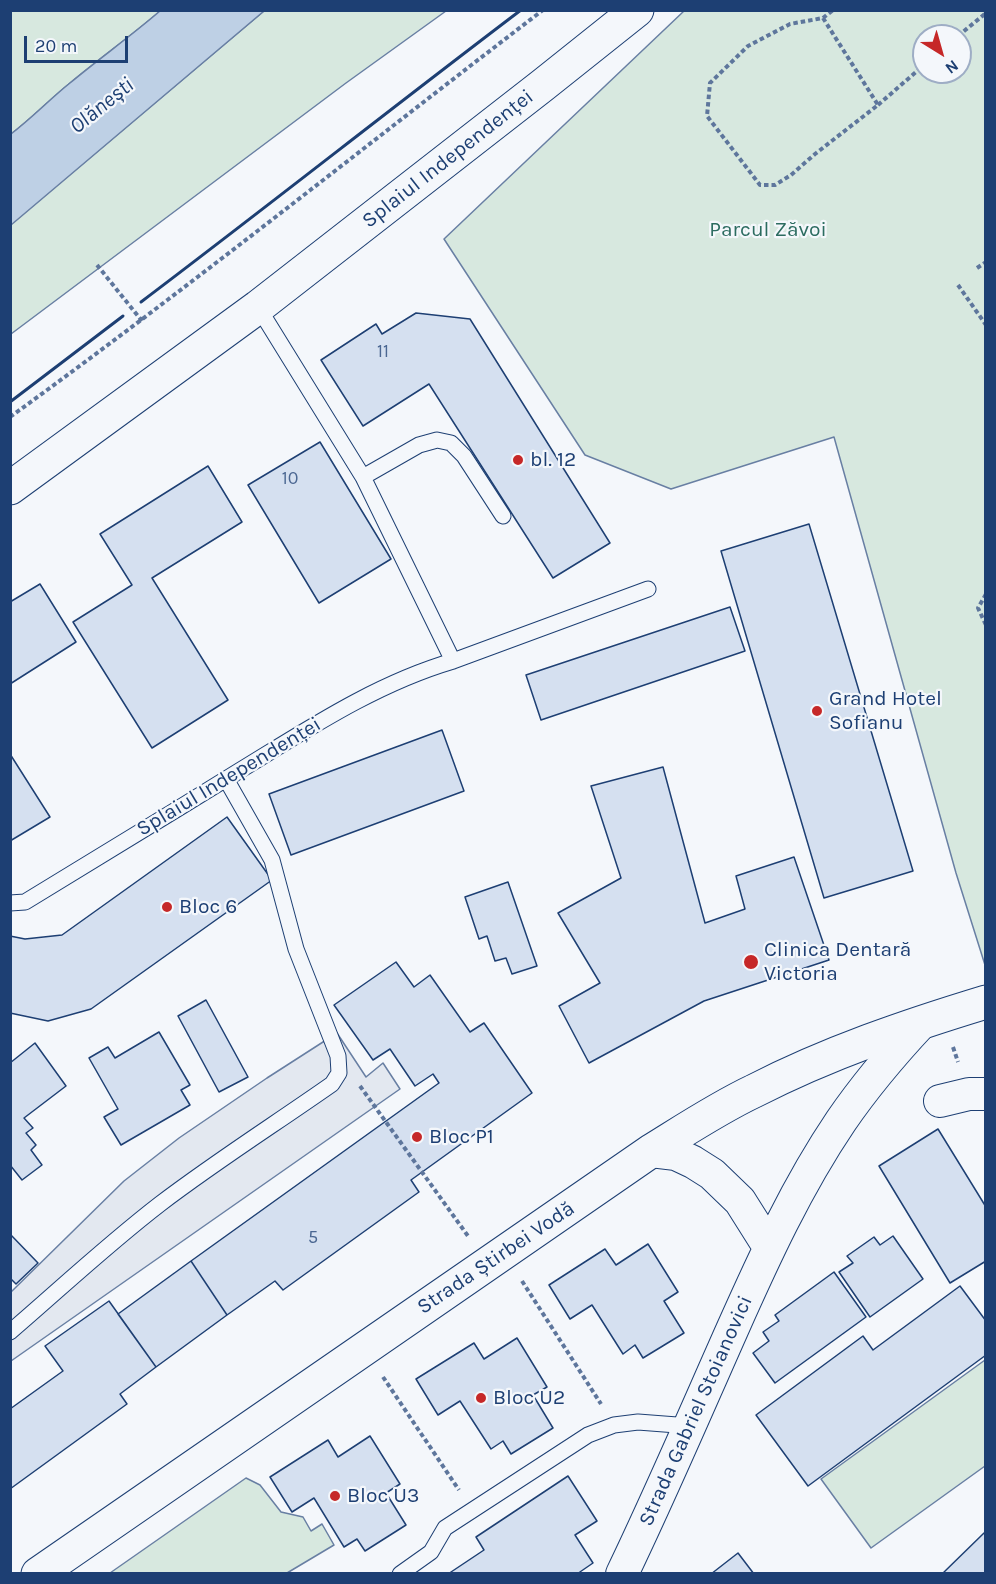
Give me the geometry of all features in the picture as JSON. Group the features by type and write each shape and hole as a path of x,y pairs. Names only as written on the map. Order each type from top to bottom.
{"main road":[{"name":"Splaiul Independenței","path":"10,488 258,307 637,10"},
{"name":"Strada Știrbei Vodă","path":"38,1574 651,1151 707,1117 753,1091 800,1069 932,1019 986,1002"}],"street":[{"name":"Strada Gabriel Stoianovici","path":"622,1574 769,1248 808,1174 841,1120 879,1071 932,1019"},
{"path":"651,1151 676,1154 712,1174 740,1201 769,1248"}],"lane":[{"path":"258,307 363,477 453,661"},
{"path":"363,477 419,445 437,440 451,443 464,456 503,516"},
{"name":"Splaiul Independenței","path":"10,903 25,902 335,712 401,679 648,589"},
{"path":"10,1332 160,1204 250,1139 332,1084 339,1073 338,1056 297,949 272,860 226,779"},
{"path":"400,1574 431,1552 445,1528 588,1435 614,1425 638,1422 690,1426"}],"path":[{"path":"10,417 142,321 543,10"},
{"path":"833,10 823,18 790,24 748,46 711,83 708,116 760,185 775,185 791,176 912,75"},
{"path":"972,24 986,12"},
{"path":"823,18 878,105"},
{"path":"976,268 986,262"},
{"path":"97,264 142,321"},
{"path":"958,285 986,325"},
{"path":"986,594 978,608 986,625"},
{"path":"932,1019 965,1096"},
{"path":"377,1109 496,1258 594,1394"},
{"path":"364,1348 460,1491"}],"green space":[{"path":"11,11 160,11 11,134"},
{"path":"264,11 446,11 346,83 11,334 10,225"},
{"name":"Parcul Zăvoi","path":"684,11 985,11 985,965 956,873 834,437 671,489 585,455 444,239"},
{"path":"985,1360 985,1466 871,1548 821,1479"},
{"path":"246,1478 260,1485 281,1512 303,1517 311,1531 322,1524 334,1545 287,1573 110,1573"}],"shaded area":[{"path":"337,1033 366,1077 383,1063 400,1089 11,1361 11,1292 124,1181 179,1138"}],"water":[{"name":"Olănești","path":"160,11 264,11 11,225 11,134"}],"building":[{"name":"bl. 12","path":"416,313 470,319 610,543 553,578 429,384 363,426 321,360 376,324 382,334"},
{"path":"320,442 391,559 319,603 248,485"},
{"path":"208,466 242,522 152,578 228,700 152,748 73,622 132,585 100,534"},
{"name":"Grand Hotel Sofianu","path":"809,524 913,871 824,898 721,551"},
{"path":"40,584 76,642 10,684 10,602"},
{"path":"730,607 745,651 541,720 526,675"},
{"path":"442,730 464,791 291,855 269,794"},
{"path":"10,754 50,817 10,841"},
{"path":"663,767 705,923 745,909 736,876 794,857 829,960 704,1001 589,1063 559,1006 600,983 558,913 621,878 591,786"},
{"name":"Bloc 6","path":"227,817 272,880 91,1009 48,1021 10,1013 10,936 25,939 62,935"},
{"path":"508,882 537,966 512,974 506,958 495,961 487,936 479,939 465,897"},
{"name":"Bloc P1","path":"396,962 414,987 430,975 470,1032 484,1023 532,1093 411,1180 419,1192 283,1290 275,1281 227,1315 191,1261 439,1083 433,1074 415,1086 390,1049 373,1060 334,1005"},
{"path":"206,1000 248,1077 219,1092 178,1016"},
{"path":"159,1032 190,1085 181,1090 190,1105 121,1145 104,1117 118,1109 89,1058 108,1047 115,1058"},
{"path":"35,1043 66,1086 24,1118 33,1128 26,1133 36,1145 31,1150 42,1165 22,1180 10,1165 10,1063"},
{"path":"938,1129 986,1207 986,1261 950,1283 879,1166"},
{"path":"10,1234 38,1263 16,1284 10,1278"},
{"path":"893,1236 923,1279 870,1317 839,1272 853,1263 847,1256 874,1237 880,1245"},
{"path":"648,1244 678,1292 664,1301 684,1333 643,1358 635,1345 623,1354 592,1305 570,1319 549,1285 605,1249 616,1265"},
{"path":"191,1261 227,1315 156,1367 118,1314"},
{"path":"834,1272 866,1317 775,1383 753,1353 769,1341 763,1332 779,1321 775,1315"},
{"path":"960,1286 986,1321 986,1355 808,1486 756,1415 863,1336 873,1350"},
{"path":"109,1301 156,1367 120,1394 127,1404 10,1489 10,1409 63,1371 45,1346"},
{"name":"Bloc U2","path":"517,1338 547,1387 533,1395 553,1428 511,1454 503,1441 491,1449 460,1401 438,1415 416,1379 474,1343 484,1359"},
{"name":"Bloc U3","path":"370,1436 400,1484 386,1493 406,1525 365,1551 357,1539 344,1547 314,1498 292,1512 270,1477 328,1440 338,1457"},
{"path":"568,1476 597,1521 575,1535 593,1563 577,1574 448,1574 484,1550 476,1537"},
{"path":"984,1533 986,1535 986,1574 942,1574"},
{"path":"738,1553 754,1574 711,1574"}],"wall":[{"path":"141,302 521,10"},
{"path":"10,402 123,316"}],"place":[{"name":"bl. 12","path":"518,460"},
{"name":"Grand Hotel Sofianu","path":"817,711"},
{"name":"Bloc 6","path":"167,907"},
{"name":"Clinica Dentară Victoria","path":"751,962"},
{"name":"Bloc P1","path":"417,1137"},
{"name":"Bloc U2","path":"481,1398"},
{"name":"Bloc U3","path":"335,1496"}]}
